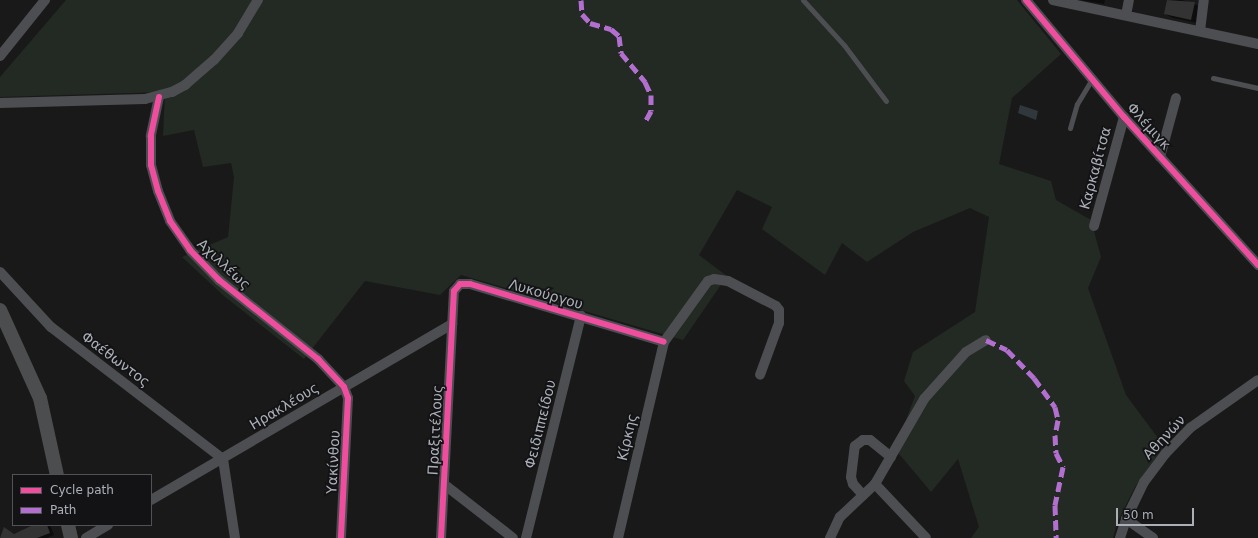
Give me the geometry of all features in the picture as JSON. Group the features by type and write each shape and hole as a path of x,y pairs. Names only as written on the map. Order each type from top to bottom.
{"street":[{"path":"0,56 46,0"},
{"path":"0,103 159,97 185,85 214,60 238,33 258,0"},
{"name":"Φλέμιγκ","path":"1026,0 1124,117 1258,265"},
{"path":"1053,0 1258,44"},
{"path":"1126,15 1129,0"},
{"path":"1200,31 1204,0"},
{"name":"Αχιλλέως","path":"159,97 151,136 151,165 158,191 170,221 190,250 219,280 318,358 344,387"},
{"path":"1160,157 1176,98"},
{"name":"Καρκαβίτσα","path":"1094,226 1124,117"},
{"name":"Φαέθωντος","path":"0,272 52,327 223,459"},
{"path":"664,342 708,281 714,278 728,281 776,306 779,310 779,323 760,375"},
{"name":"Λυκούργου","path":"452,324 454,291 460,284 581,316 664,342"},
{"path":"0,310 40,398 57,474"},
{"name":"Φειδιππείδου","path":"526,538 581,316"},
{"name":"Ηρακλέους","path":"152,499 452,324"},
{"name":"Πραξιτέλους","path":"441,538 445,485 452,324"},
{"path":"830,538 840,517 875,484 924,400 943,376 966,352 986,340"},
{"name":"Κίρκης","path":"618,538 664,342"},
{"name":"Αθηνών","path":"1120,538 1126,519 1144,482 1165,454 1190,428 1258,380"},
{"name":"Υακίνθου","path":"341,538 348,398 344,387"},
{"path":"863,495 853,484 851,476 855,446 858,442 870,440 891,457"},
{"path":"223,459 235,538"},
{"path":"875,484 926,538"},
{"path":"445,485 513,538"},
{"path":"1126,519 1153,538"},
{"path":"68,526 71,538"},
{"path":"86,538 106,526"}],"lane":[{"path":"803,0 844,45 886,101"},
{"path":"1070,128 1077,104 1092,78"},
{"path":"1213,78 1258,88"}],"shaded area":[{"path":"66,0 1017,0 1061,54 1012,98 999,164 1051,181 1056,200 1091,220 1101,257 1088,288 1126,395 1164,446 1135,487 1117,523 1113,538 971,538 979,527 958,459 931,492 895,449 915,396 904,381 913,352 975,312 989,217 970,208 913,232 867,262 842,243 825,275 762,229 772,207 737,190 699,255 727,276 683,340 461,275 440,295 365,281 304,359 224,296 182,257 228,237 234,177 231,163 203,167 194,130 163,136 165,92 0,97 0,77"},
{"path":"1020,105 1038,111 1036,120 1018,113"}],"building":[{"path":"1167,0 1195,2 1191,20 1164,14"},
{"path":"31,526 47,526 50,533 37,538 0,538 4,527 14,534"}],"marked path":[{"path":"581,0 582,14 590,23 611,29 619,36 621,53 645,82 651,95 651,111 645,122"},
{"path":"986,340 1007,350 1034,378 1055,407 1058,420 1055,435 1056,453 1063,467 1055,505 1056,538"}],"cycle path":[{"path":"1026,0 1124,117 1258,265"},
{"path":"159,97 151,136 151,165 158,191 170,221 190,250 219,280 318,359 344,387 348,398 341,538"},
{"path":"441,538 454,291 460,284 470,284 664,342"}]}
